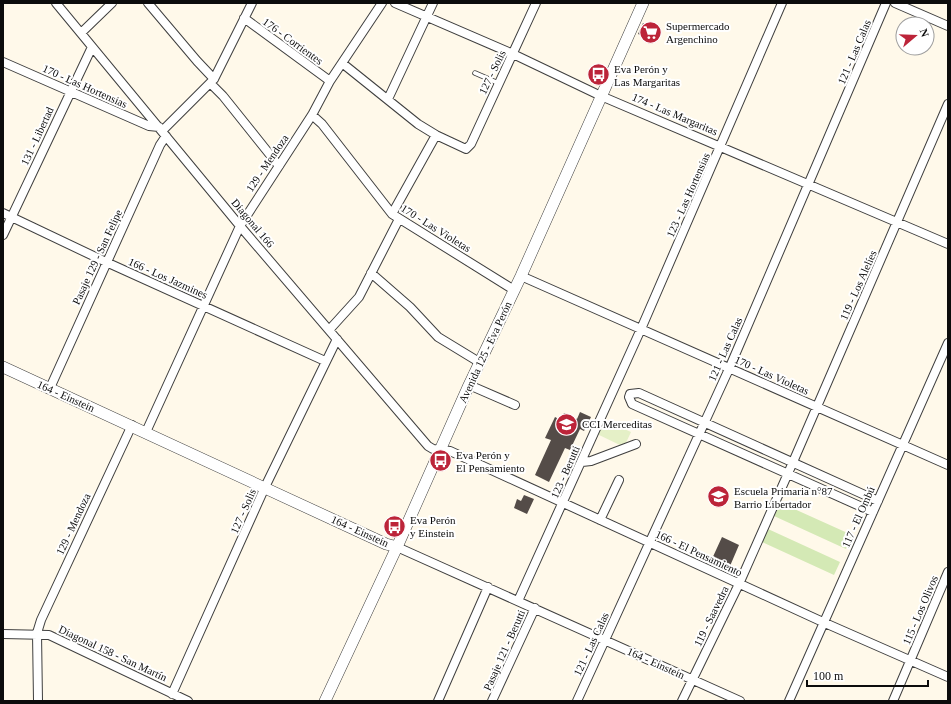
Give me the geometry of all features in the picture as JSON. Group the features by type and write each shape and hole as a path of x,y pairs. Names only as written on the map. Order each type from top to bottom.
{"street":[{"name":"Diagonal 166","path":"56,3 240,226 330,329 418,437 432,449 440,450"},
{"path":"81,33 112,3"},
{"path":"148,3 197,61 279,166"},
{"name":"129 - Mendoza","path":"146,432 240,226 312,115 330,81 382,3"},
{"name":"174 - Las Margaritas","path":"394,3 513,54 601,96 809,183 948,244"},
{"path":"388,99 425,17 433,3"},
{"name":"127 - Solis","path":"436,135 466,149 471,144 536,3"},
{"name":"Avenida 125 - Eva Perón","path":"325,701 397,547 479,362 521,276 643,3"},
{"name":"123 - Las Hortensias","path":"641,329 782,3"},
{"name":"121 - Las Calas","path":"577,701 729,369 886,3"},
{"path":"895,3 948,26"},
{"name":"Pasaje 129 - San Felipe","path":"50,388 160,145 162,131 213,81 244,18 248,4"},
{"name":"176 - Corrientes","path":"244,18 330,81"},
{"name":"131 - Libertad","path":"3,235 92,46"},
{"name":"170 - Las Hortensias","path":"3,62 162,131"},
{"path":"330,329 356,300 371,273 395,216 436,135 418,124 342,63"},
{"name":"119 - Los Alelíes","path":"788,474 948,104"},
{"name":"170 - Las Violetas","path":"312,115 322,124 395,216 514,290"},
{"name":"166 - Los Jazmines","path":"3,213 106,262 325,361"},
{"path":"371,273 410,307 438,337 479,362"},
{"name":"170 - Las Violetas","path":"521,276 948,465"},
{"name":"123 - Berutti","path":"518,601 641,329"},
{"name":"127 - Solis","path":"172,694 265,487 337,339"},
{"name":"117 - El Ombú","path":"789,701 825,623 948,343"},
{"name":"164 - Einstein","path":"3,367 132,425 386,544 397,547 488,587 740,701"},
{"path":"469,385 515,405"},
{"path":"873,512 632,404 630,401 630,394 639,393 878,500"},
{"name":"129 - Mendoza","path":"37,633 41,620 132,425"},
{"path":"582,462 591,461 636,444"},
{"name":"166 - El Pensamiento","path":"440,450 450,451 739,584 948,677"},
{"name":"119 - Saavedra","path":"682,701 739,584 788,474"},
{"path":"600,520 619,480"},
{"name":"115 - Los Olivos","path":"893,701 948,572"},
{"path":"438,701 488,587"},
{"name":"Pasaje 121 - Berutti","path":"492,701 535,608"},
{"path":"37,633 38,701"},
{"name":"Diagonal 158 - San Martín","path":"3,634 37,633 49,635 188,701"}],"lane":[{"path":"475,73 498,83"}],"green space":[{"path":"604,420 631,432 624,447 597,434"},
{"path":"781,503 852,535 846,549 774,516"},
{"path":"768,529 840,562 834,575 762,542"}],"building":[{"name":"Supermercado Argenchino","path":"643,23 661,31 656,42 638,34"},
{"name":"CCI Merceditas","path":"580,412 591,417 584,431 580,429 570,450 565,448 549,482 535,475 551,440 545,438 555,417 561,420 564,413 577,419"},
{"path":"524,495 534,499 527,514 514,508 517,499 521,501"},
{"path":"722,537 739,545 730,566 725,568 711,561"}],"place":[{"name":"Supermercado Argenchino","path":"650,32"},
{"name":"Eva Perón y Las Margaritas","path":"599,75"},
{"name":"CCI Merceditas","path":"567,424"},
{"name":"Eva Perón y El Pensamiento","path":"440,461"},
{"name":"Escuela Primaria n°87 Barrio Libertador","path":"719,497"},
{"name":"Eva Perón y Einstein","path":"395,526"}]}
